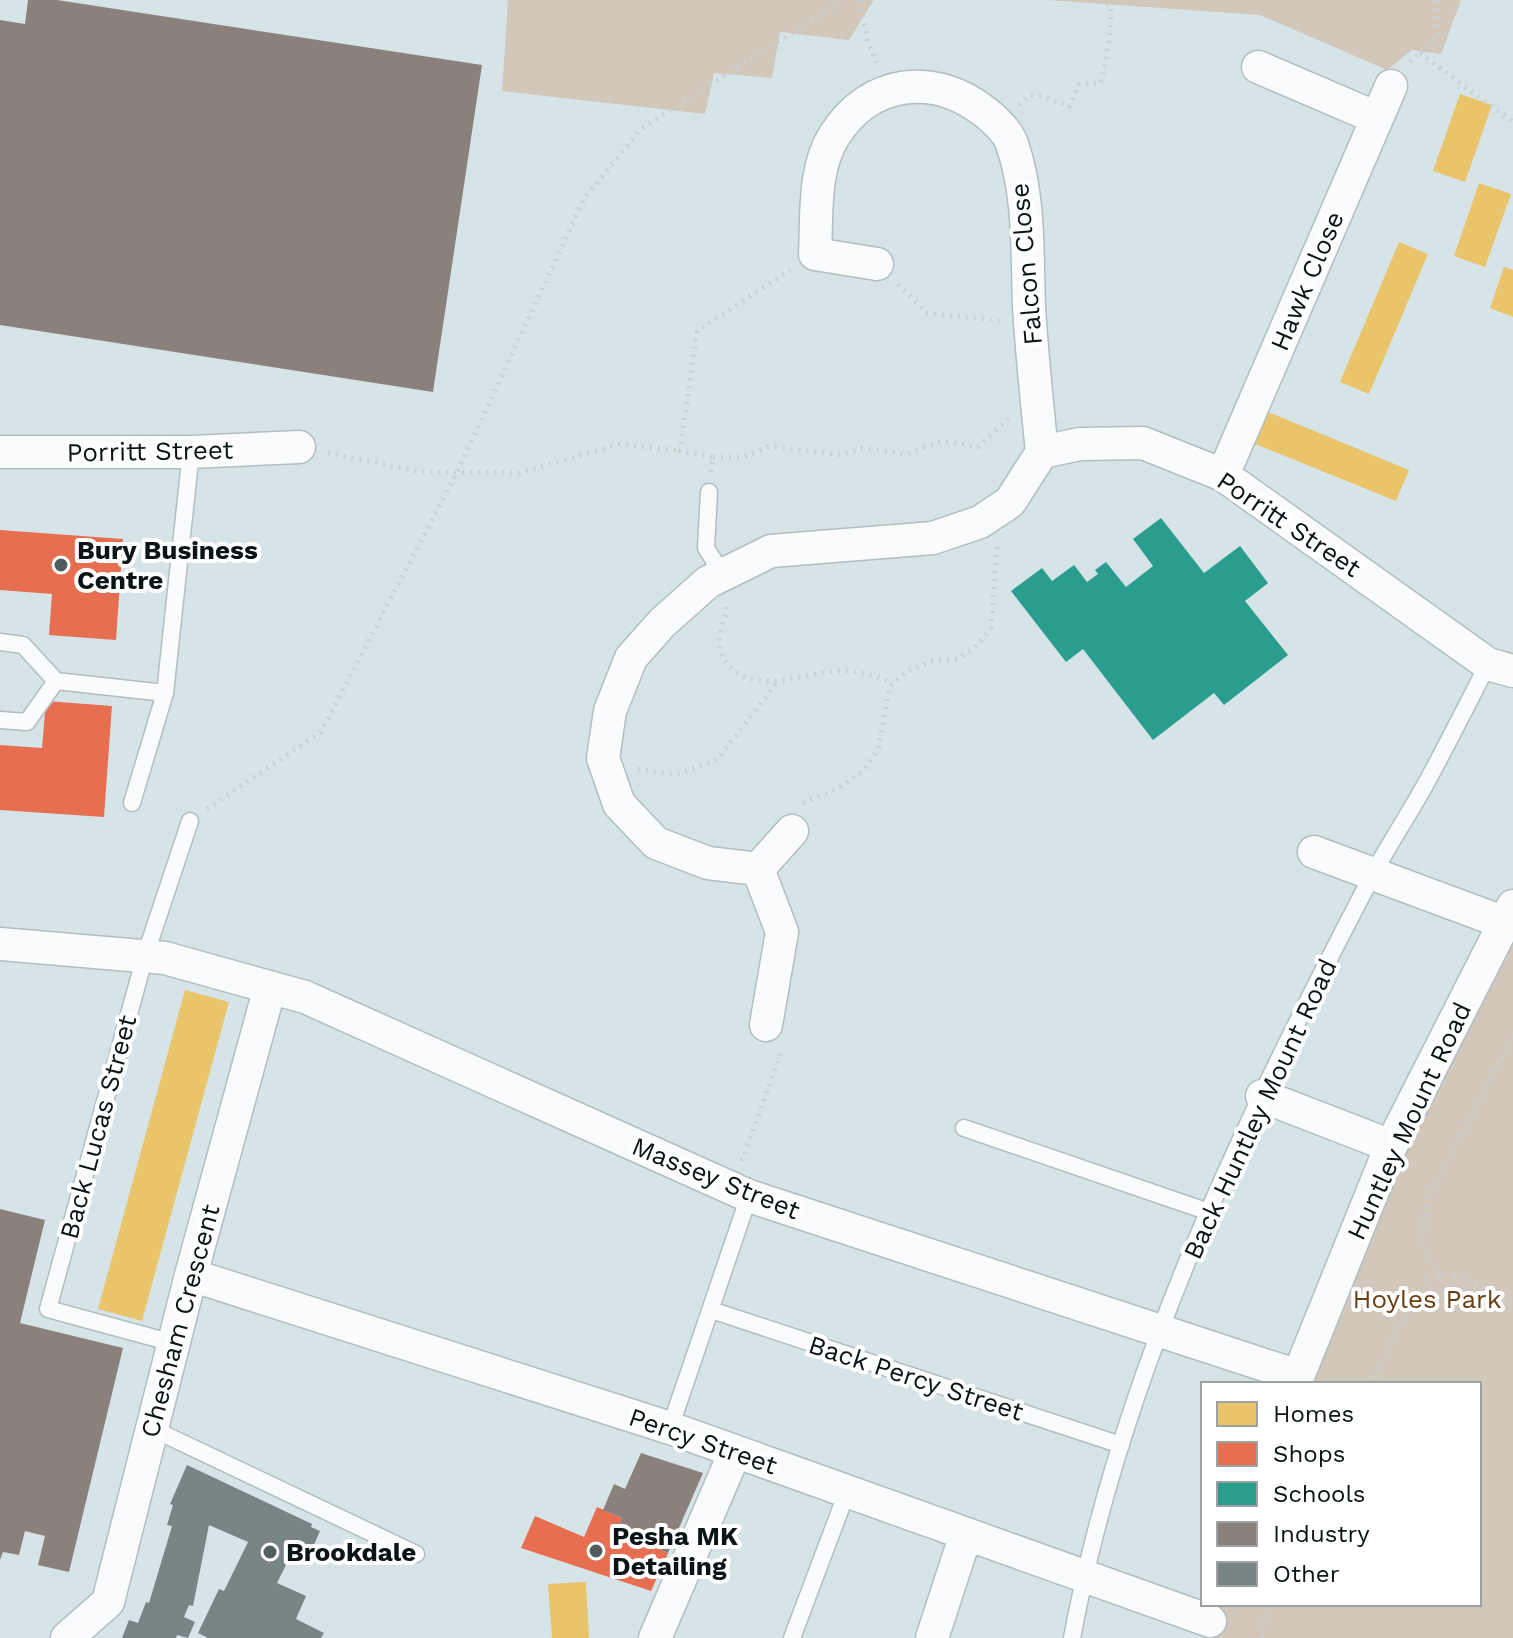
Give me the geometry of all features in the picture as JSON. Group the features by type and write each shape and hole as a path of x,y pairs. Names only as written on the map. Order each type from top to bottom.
{"street":[{"path":"1258,67 1377,118"},
{"name":"Falcon Close","path":"815,254 820,169 832,139 846,118 888,90 915,85 944,90 972,102 1011,141 1024,191 1030,325 1042,452"},
{"name":"Hawk Close","path":"1223,475 1391,86"},
{"path":"815,254 877,264"},
{"name":"Porritt Street","path":"1042,452 1080,444 1143,443 1223,475 1501,668"},
{"name":"Porritt Street","path":"0,452 191,452 299,447"},
{"path":"758,869 708,863 656,843 619,804 603,758 610,711 631,658 662,623 708,582 771,551 933,538 980,522 1010,502 1042,452"},
{"path":"758,869 792,831"},
{"path":"1314,852 1373,874 1509,915"},
{"path":"758,869 782,932 766,1025"},
{"name":"Huntley Mount Road","path":"1296,1380 1391,1146 1509,915"},
{"name":"Massey Street","path":"0,944 165,958 305,997 741,1193 1159,1331 1296,1380"},
{"name":"Chesham Crescent","path":"67,1638 108,1602 173,1343 270,987"},
{"path":"1262,1096 1391,1146"},
{"name":"Percy Street","path":"191,1275 670,1428 1211,1621"},
{"path":"655,1638 735,1452"},
{"path":"932,1638 966,1534"}],"lane":[{"path":"132,803 165,693 191,452"},
{"path":"709,492 706,548 723,575"},
{"path":"0,642 23,645 56,681 165,693"},
{"name":"Back Huntley Mount Road","path":"1072,1638 1084,1576 1121,1445 1159,1331 1209,1212 1262,1096 1373,874 1424,787 1501,668"},
{"path":"0,720 27,722 56,681"},
{"name":"Back Lucas Street","path":"173,1343 48,1309 145,956 190,821"},
{"path":"964,1128 1209,1212"},
{"path":"670,1428 711,1310 741,1193"},
{"name":"Back Percy Street","path":"711,1310 1121,1445"},
{"path":"151,1428 416,1554"},
{"path":"792,1638 847,1492"}],"path":[{"path":"190,821 321,732 457,472 585,197 642,128 844,0"},
{"path":"859,0 869,45 888,90"},
{"path":"998,125 1030,95 1046,97 1069,107 1079,84 1101,83 1110,36 1111,6 1098,0"},
{"path":"1391,86 1438,37 1438,0"},
{"path":"1420,53 1513,122"},
{"path":"680,451 697,331 815,254"},
{"path":"877,264 927,313 1030,325"},
{"path":"299,447 422,472 519,473 620,444 713,457 744,457 769,446 842,455 861,448 907,454 942,441 978,447 1021,407 1038,406"},
{"path":"709,492 713,457"},
{"path":"792,831 783,817 796,806 837,789 864,770 878,750 890,686 906,672 931,661 959,659 978,645 991,628 995,552 1000,539 989,516"},
{"path":"723,575 730,597 719,643 722,658 735,671 755,680 776,683 819,673 848,671 894,682"},
{"path":"609,774 630,768 675,775 717,760 776,683"},
{"path":"741,1193 781,1053 766,1025"},
{"path":"1439,1275 1422,1244 1427,1201 1513,1036"},
{"path":"1373,1382 1419,1294 1426,1284 1439,1275 1462,1277 1513,1307"},
{"path":"1261,1638 1268,1606"}],"green space":[{"path":"508,0 874,0 849,40 780,32 772,78 714,73 705,114 502,91"},
{"path":"1048,0 1461,0 1441,54 1412,50 1387,70 1260,15"},
{"name":"Hoyles Park","path":"1513,905 1513,1638 1206,1638 1215,1606 1481,1606 1481,1382 1296,1382"}],"building: Homes":[{"path":"1460,94 1492,105 1465,182 1433,171"},
{"path":"1479,183 1511,194 1485,267 1454,256"},
{"path":"1399,242 1428,254 1369,394 1340,382"},
{"path":"1504,267 1513,270 1513,317 1490,308"},
{"path":"1268,412 1409,470 1396,501 1255,444"},
{"path":"185,990 229,1002 142,1321 98,1309"},
{"path":"586,1582 589,1638 552,1638 548,1584"}],"building: Shops":[{"name":"Bury Business Centre","path":"0,530 123,539 116,640 49,635 52,594 0,590"},
{"path":"46,701 112,706 104,817 0,810 0,745 42,748"},
{"name":"Pesha MK Detailing","path":"597,1507 622,1518 616,1530 668,1553 651,1591 521,1548 535,1516 584,1537"}],"building: Schools":[{"path":"1161,518 1204,573 1240,546 1268,583 1245,601 1288,655 1224,705 1214,693 1153,740 1083,649 1066,662 1011,591 1042,568 1052,581 1074,565 1087,582 1098,574 1095,570 1106,562 1126,587 1153,566 1133,539"}],"building: Industry":[{"path":"28,0 57,0 482,65 433,392 0,325 0,20 25,24"},
{"path":"0,1209 45,1220 20,1323 123,1348 69,1572 38,1565 45,1536 25,1531 19,1555 3,1552 0,1560"},
{"path":"641,1453 703,1473 668,1553 616,1530 622,1518 603,1510 614,1484 625,1489"}],"building: Other":[{"name":"Brookdale","path":"187,1465 312,1524 311,1527 320,1531 310,1554 298,1549 294,1561 289,1559 277,1583 306,1596 296,1619 324,1633 321,1638 208,1638 198,1633 219,1589 224,1591 248,1542 209,1525 193,1606 189,1605 184,1617 195,1622 188,1638 177,1635 176,1638 122,1638 129,1620 138,1623 146,1602 149,1603 172,1526 167,1525 173,1505 170,1504"}],"place":[{"name":"Bury Business Centre","path":"61,565"},
{"name":"Pesha MK Detailing","path":"596,1551"},
{"name":"Brookdale","path":"270,1552"}]}
